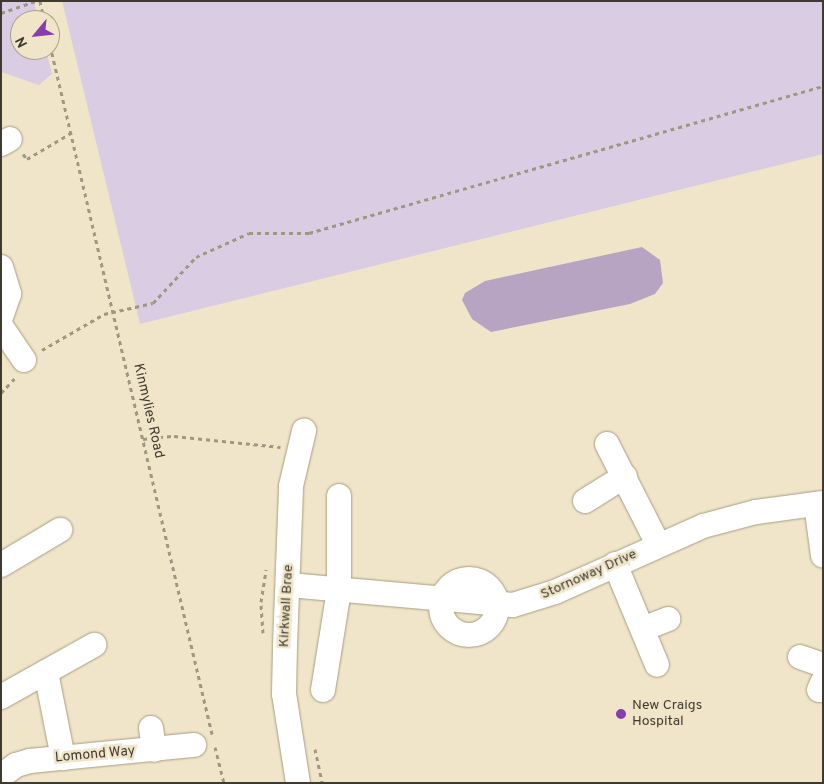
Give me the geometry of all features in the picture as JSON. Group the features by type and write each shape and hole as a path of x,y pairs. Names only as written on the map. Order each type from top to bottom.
{"street":[{"path":"1,267 9,294 1,316"},
{"path":"1,326 24,360"},
{"name":"Kirkwall Brae","path":"298,783 284,694 291,486 302,441"},
{"path":"607,444 658,544"},
{"path":"585,501 625,476"},
{"path":"324,690 339,590 339,496"},
{"path":"819,504 823,556"},
{"name":"Stornoway Drive","path":"289,585 499,604 533,600 658,544 740,516 819,504"},
{"path":"1,566 60,530"},
{"path":"615,564 645,628 657,665"},
{"path":"440,600 446,624 463,636 484,634 499,604"},
{"path":"645,628 668,619"},
{"path":"1,697 94,645"},
{"path":"800,657 823,665"},
{"path":"46,672 63,758"},
{"name":"Lomond Way","path":"1,776 16,764 63,758 152,739 194,745"}],"path":[{"path":"1,13 35,1"},
{"name":"Kinmylies Road","path":"54,60 224,783"},
{"path":"24,360 113,313 153,303 196,257 249,233 309,233 823,86"},
{"path":"6,141 26,159 71,133"},
{"path":"143,439 250,442 302,441"}],"shaded area":[{"path":"1,1 34,1 36,10 10,10 10,60 48,60 52,74 39,85 1,72"},
{"path":"62,1 823,1 823,154 140,324"},
{"path":"642,247 660,260 663,283 655,294 630,304 491,332 472,319 462,300 465,293 485,281"}],"place":[{"name":"New Craigs Hospital","path":"621,714"}]}
